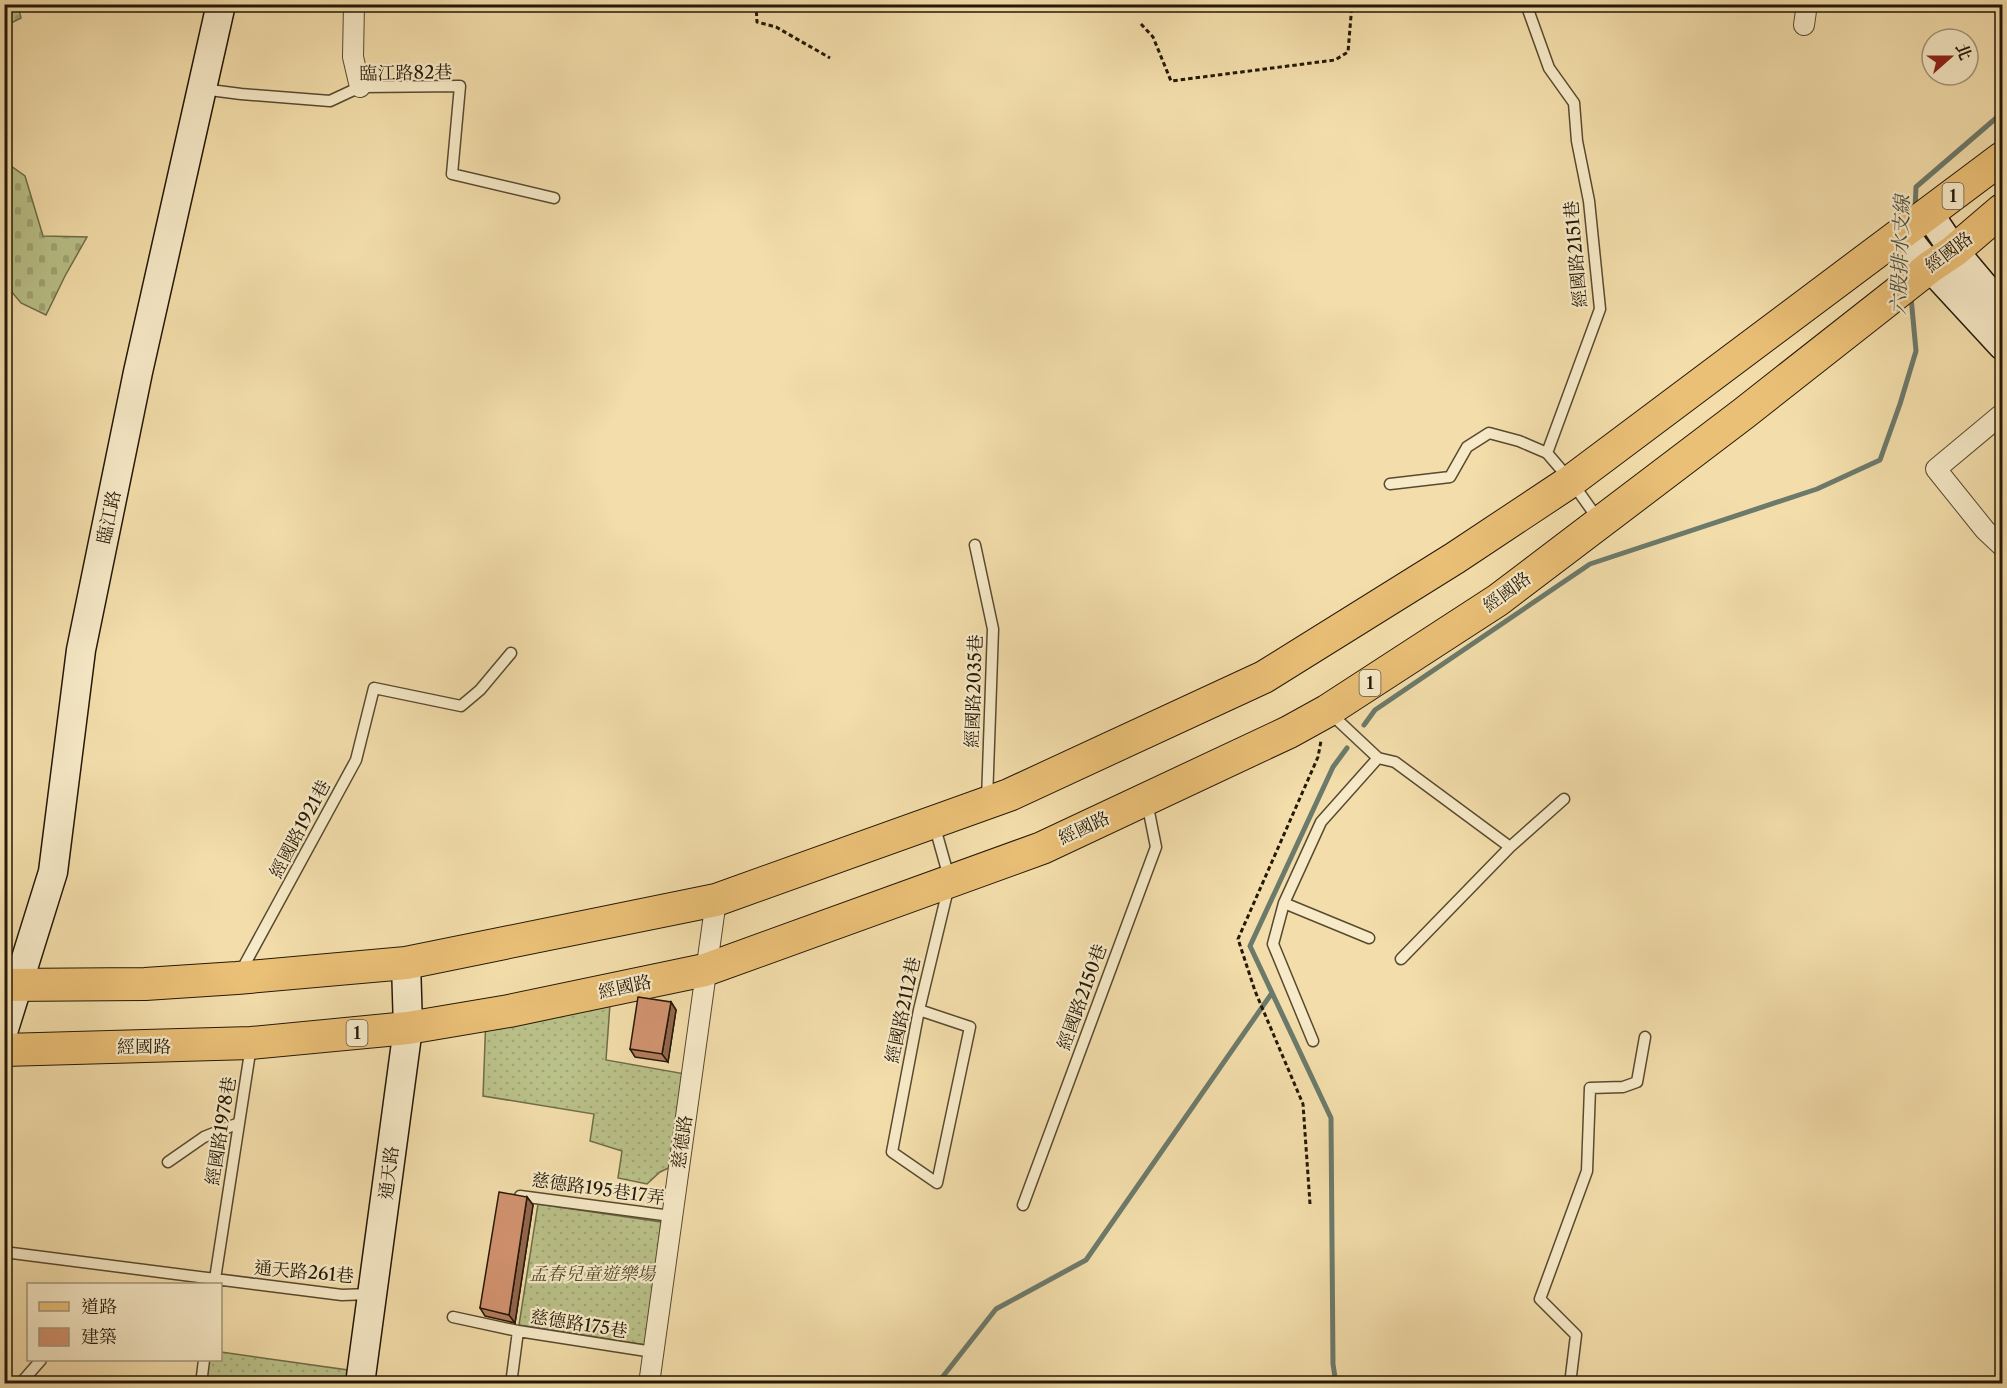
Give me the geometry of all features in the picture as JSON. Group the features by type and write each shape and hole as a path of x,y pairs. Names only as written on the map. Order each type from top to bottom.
{"main road":[{"name":"1","path":"12,986 145,984 406,963 716,900 1009,795 1264,677 1455,558 1571,481 2002,158"},
{"name":"經國路","path":"4,1050 251,1043 408,1028 509,1011 705,970 1042,848 1289,732 1327,711 1498,600 1743,414 2002,210"}],"street":[{"name":"臨江路","path":"4,1029 12,986 53,872 81,650 141,361 221,4"},
{"path":"354,4 353,57 360,87"},
{"path":"1804,25 1807,4"},
{"path":"1929,214 1942,259 2002,345"},
{"path":"1903,233 1942,259 2002,308"},
{"path":"2002,414 1936,469 1985,530 2002,546"},
{"name":"慈德路","path":"649,1383 716,900"},
{"name":"通天路","path":"360,1383 408,1028 406,963"}],"lane":[{"name":"經國路2151巷","path":"1527,4 1549,68 1574,103 1577,141 1589,201 1600,309 1547,453"},
{"name":"臨江路82巷","path":"201,89 330,100 360,87 460,86 452,174 554,198"},
{"path":"1390,484 1450,477 1467,447 1489,433 1519,441 1547,453 1571,481 1600,522"},
{"name":"經國路2035巷","path":"975,545 993,629 987,803"},
{"name":"經國路1921巷","path":"237,978 356,760 374,688 461,706 480,690 512,652"},
{"path":"1327,711 1378,758 1395,762 1510,847"},
{"path":"1313,1041 1273,944 1284,903 1321,822 1378,758"},
{"name":"經國路2150巷","path":"1023,1205 1155,848 1146,799"},
{"path":"1401,959 1510,847 1564,799"},
{"name":"經國路2112巷","path":"919,1010 970,1027 937,1183 892,1152 919,1010 950,881 933,823"},
{"path":"1284,903 1369,938"},
{"path":"1570,1383 1576,1335 1540,1299 1587,1171 1590,1088 1623,1088 1637,1082 1645,1037"},
{"name":"經國路1978巷","path":"214,1282 251,1043"},
{"path":"168,1162 204,1137 239,1123"},
{"name":"慈德路195巷17弄","path":"520,1196 671,1216"},
{"name":"通天路261巷","path":"4,1252 214,1282 342,1295 373,1293"},
{"path":"453,1317 518,1330"},
{"name":"慈德路175巷","path":"511,1383 518,1330 653,1352"},
{"path":"20,1383 39,1361"},
{"path":"201,1383 204,1361"}],"path":[{"path":"756,4 757,22 776,27 830,58"},
{"path":"1141,24 1153,37 1171,81 1335,60 1348,52 1352,4"}],"green space":[{"path":"5,4 18,5 21,18 5,26"},
{"path":"5,163 25,176 43,236 87,237 46,315 21,303 6,285 5,287"},
{"path":"611,990 606,1060 691,1075 679,1163 660,1172 647,1184 618,1178 622,1151 590,1141 594,1114 483,1096 486,1015"},
{"name":"孟春兒童遊樂場","path":"538,1204 661,1222 646,1345 519,1325"},
{"path":"222,1352 362,1372 360,1383 201,1384 204,1361 222,1361"}],"building":[{"path":"638,997 671,1002 662,1054 630,1049"},
{"path":"499,1192 527,1197 509,1315 480,1308"}],"waterway":[{"name":"六股排水支線","path":"1915,210 1916,187 2002,113"},
{"path":"1364,725 1375,710 1590,564 1817,489 1880,460 1916,351 1911,297"},
{"path":"1336,1384 1333,1364 1331,1118 1250,946 1333,767 1347,748"},
{"path":"937,1384 996,1309 1086,1260 1272,993"}]}
